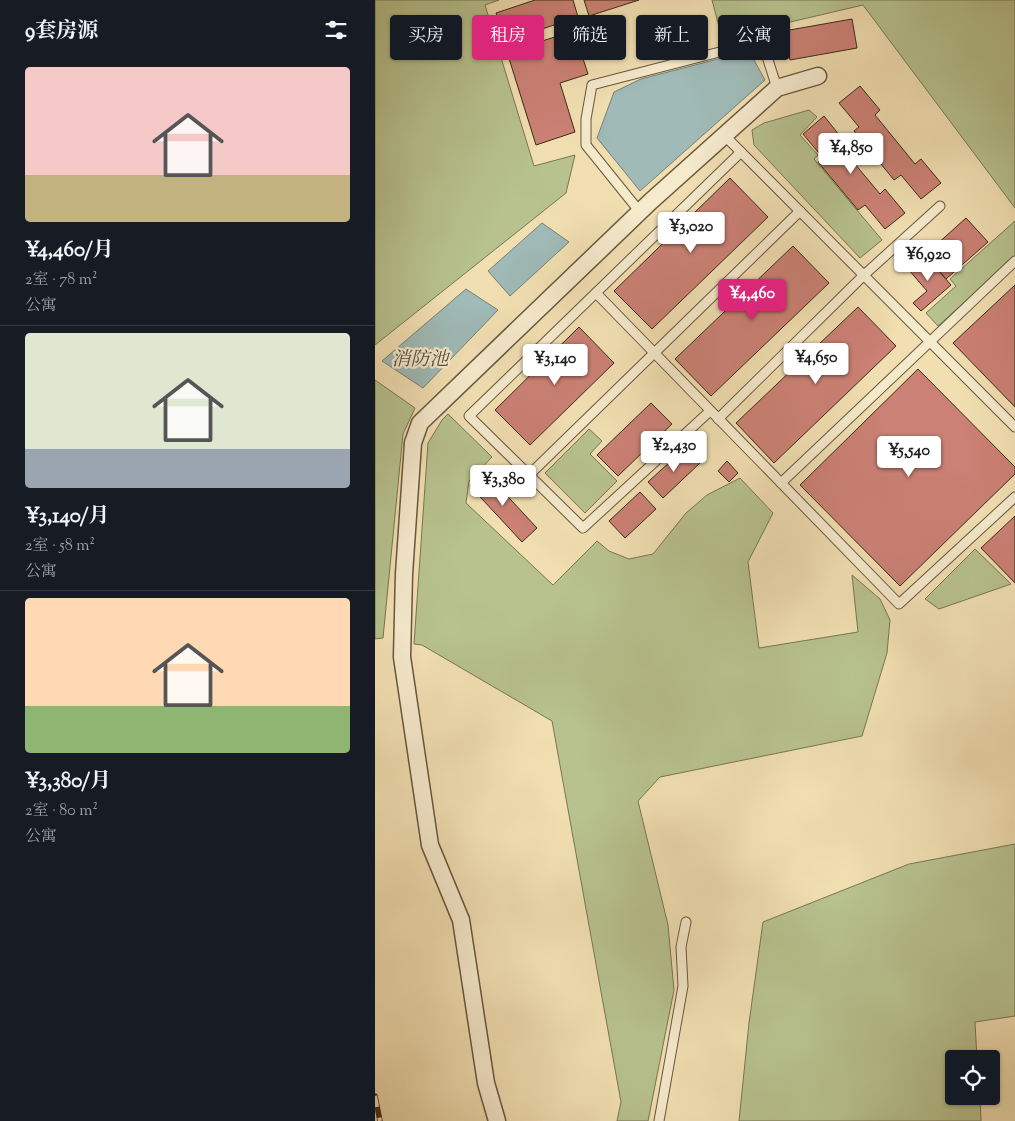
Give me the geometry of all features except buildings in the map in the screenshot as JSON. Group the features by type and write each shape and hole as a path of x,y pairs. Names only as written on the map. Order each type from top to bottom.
{"street":[{"path":"497,1121 486,1083 461,920 430,845 402,657 404,574 413,443 420,423 640,212 724,135 777,88 818,76"}],"lane":[{"path":"640,212 587,145 586,119 592,84 762,41 777,88"},
{"path":"724,135 1015,427"},
{"path":"710,411 583,528 469,416 741,152"},
{"path":"718,419 864,275 940,206"},
{"path":"529,475 799,211"},
{"path":"781,483 1015,261"},
{"path":"596,293 899,604 1015,497"},
{"path":"659,1121 683,986 681,947 686,922"}],"green space":[{"path":"375,0 499,0 485,5 488,15 472,15 472,60 502,60 534,166 575,155 566,193 375,345"},
{"path":"712,0 1015,0 1015,208 863,5 790,22 790,15 718,15 718,23"},
{"path":"809,110 817,117 800,135 818,155 814,159 882,240 860,258 754,145 752,130 764,123"},
{"path":"1015,221 1015,257 938,326 926,313 956,286 950,279"},
{"path":"375,380 415,408 403,434 383,638 375,639"},
{"path":"448,414 492,457 469,481 466,503 553,585 597,541 609,551 629,559 653,554 686,513 707,495 740,478 773,513 748,562 759,648 858,632 852,575 880,599 890,620 887,653 862,736 660,777 638,801 668,925 674,990 648,1121 617,1121 621,1102 552,721 422,645 414,644 428,443 442,420"},
{"path":"589,429 602,441 590,454 617,481 585,513 545,473"},
{"path":"975,549 1011,584 939,609 925,599"},
{"path":"1015,844 1015,1016 975,1022 977,1050 945,1050 945,1105 980,1105 981,1121 739,1121 749,1023 763,922 909,864"}],"water":[{"path":"718,59 754,60 765,80 640,191 597,138 614,92 641,79"},
{"path":"542,223 569,242 510,296 488,271"},
{"name":"消防池","path":"466,289 498,310 423,388 382,361"}],"railway":[{"path":"375,1096 380,1121"}]}
